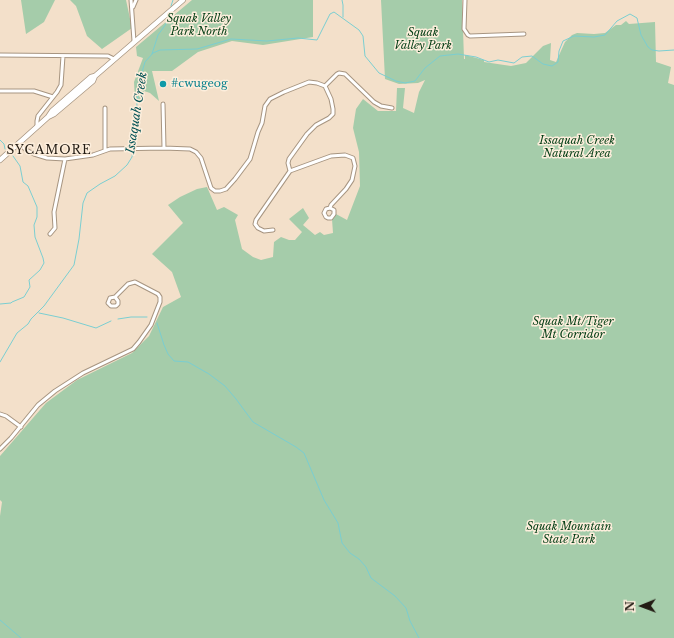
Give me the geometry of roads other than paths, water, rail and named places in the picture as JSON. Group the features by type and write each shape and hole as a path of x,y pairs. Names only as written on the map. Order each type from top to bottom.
{"main road":[{"path":"0,160 48,117 54,114 72,96 93,81 95,76 183,0"}],"street":[{"path":"131,0 134,42"},
{"path":"132,9 136,0"},
{"path":"465,0 464,26 466,34 470,36 524,34"},
{"path":"0,55 108,56 114,59"},
{"path":"37,127 38,116 61,85 63,56"},
{"path":"325,86 339,72 345,74 374,102 381,106 392,108"},
{"path":"19,143 26,150 34,154 47,158 65,159 93,155 105,150 186,148 196,152 201,158 211,188 215,191 223,190 242,171 250,159 262,123 264,106 270,99 309,82 317,83 325,86 331,99 333,109 332,114 312,128 307,134 289,159 288,163 290,171"},
{"path":"0,91 34,90 53,97"},
{"path":"163,104 164,148"},
{"path":"105,108 105,150"},
{"path":"273,230 261,230 256,227 256,222 290,171 331,156 345,155 353,158 355,166 352,180 330,208"},
{"path":"50,234 55,228 54,212 65,159"},
{"path":"0,449 38,405 64,385 83,373 133,349 139,342 151,325 160,302 160,297 135,282 128,284 115,297"},
{"path":"0,414 6,416 21,426"}],"waterway":[{"path":"171,6 173,0"},
{"path":"342,0 343,17"},
{"name":"Issaquah Creek","path":"133,147 139,82 145,62 153,53 160,50 197,49 231,39 267,41 298,38 317,40 330,14 334,12 359,30 363,36 365,56 379,73 396,81 405,83 415,81 425,68 440,56 458,54 476,57 489,62 498,60 514,63 522,57 532,56 543,64 552,66 558,62 559,51 563,41 574,36 594,37 605,35 617,21 630,14 637,18 641,35 648,47 652,50 659,51 674,50"},
{"path":"152,54 158,35 166,24 168,17"},
{"path":"0,140 4,144 5,149"},
{"name":"Issaquah Creek","path":"0,362 17,333 28,324 44,306 74,265 79,239 83,203 87,193 115,176 127,165 132,157 133,150"},
{"path":"0,304 11,303 24,297 30,287 29,280 40,270 44,263 35,237 34,225 37,217 37,207 28,186 23,182 20,166 13,156"},
{"path":"39,313 63,318 96,328 111,321"},
{"path":"118,319 147,317"},
{"path":"157,323 168,354 174,361 188,362 209,374 225,386 253,422 304,453 324,500 338,523 342,543 350,553 359,559 366,567 371,578 395,596 406,608 410,621 419,638"},
{"path":"0,620 21,638"}],"place":[{"name":"#cwugeog","path":"163,84"}],"district":[{"name":"SYCAMORE","path":"49,151"}],"park label":[{"name":"Squak Valley Park North","path":"199,25"},
{"name":"Squak Valley Park","path":"423,39"},
{"name":"Issaquah Creek Natural Area","path":"577,147"},
{"name":"Squak Mt/Tiger Mt Corridor","path":"573,328"},
{"name":"Squak Mountain State Park","path":"569,533"}]}
